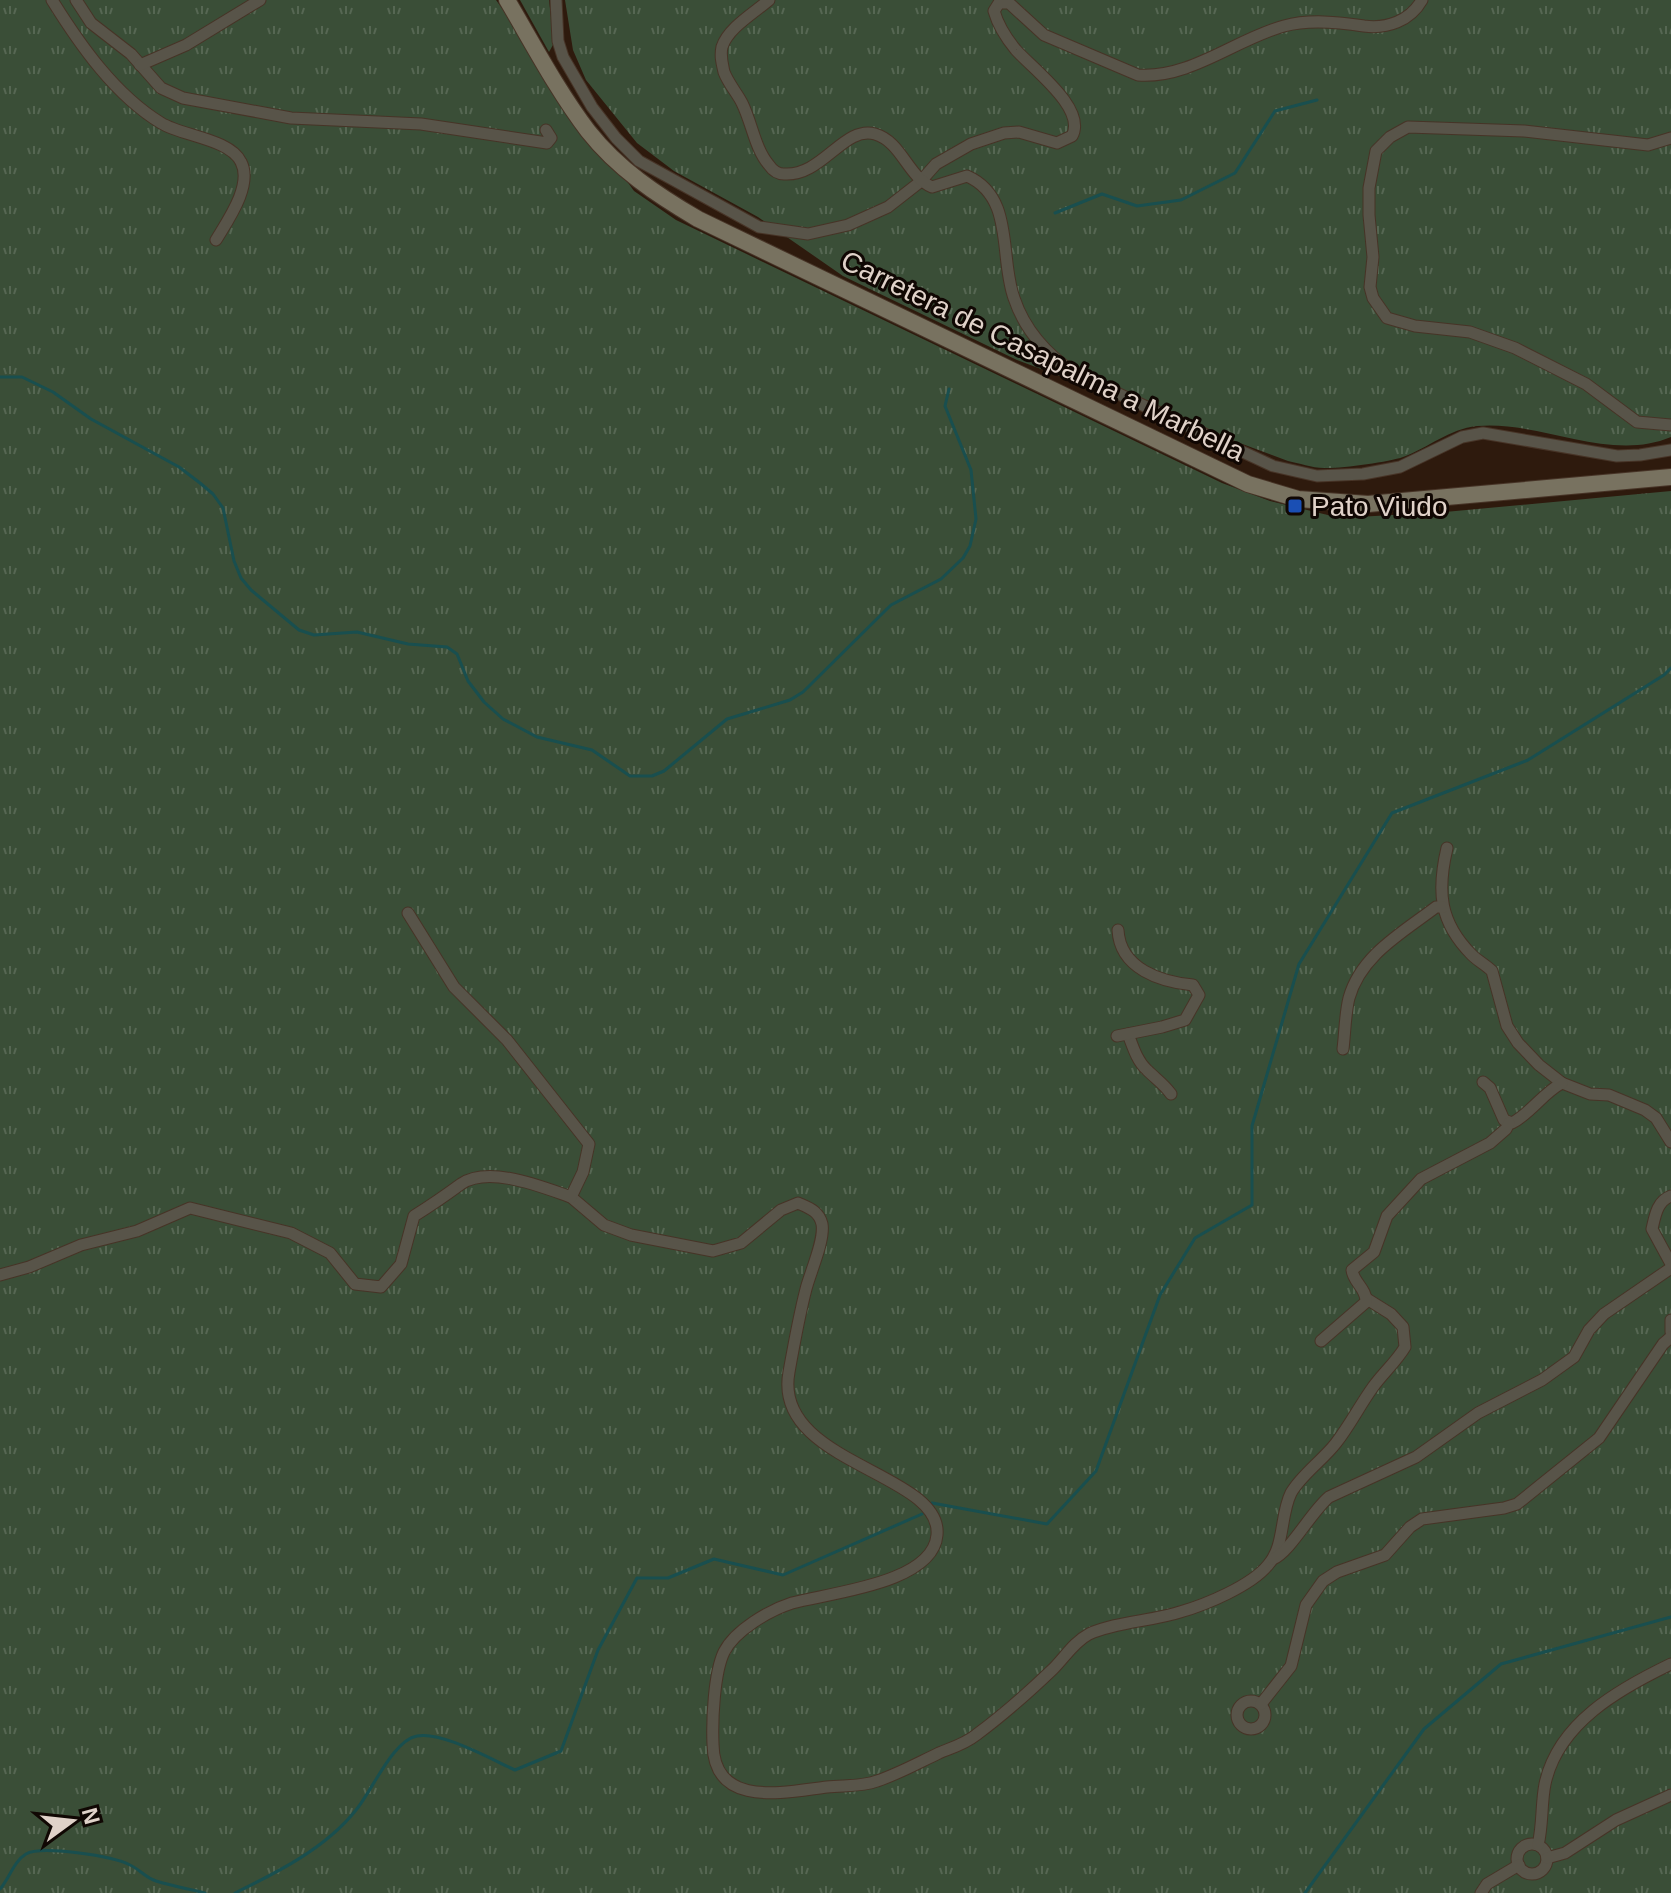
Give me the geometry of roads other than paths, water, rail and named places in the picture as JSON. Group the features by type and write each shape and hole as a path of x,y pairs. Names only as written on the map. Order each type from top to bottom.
{"main road":[{"name":"Carretera de Casapalma a Marbella","path":"507,0 589,132 629,172 666,201 1248,484 1298,499 1368,504 1671,477"}],"street":[{"path":"52,0 87,50 136,107 164,125 224,146 240,159 244,180 230,217 216,240"},
{"path":"76,0 101,32 131,54 161,88 183,98 291,118 421,124 479,130 547,143 551,138 546,130"},
{"path":"140,65 186,45 260,0"},
{"path":"556,0 558,41 563,57 586,97 616,138 639,161 759,227 808,234 848,225 888,207 920,182 936,164 988,137 1019,132 1062,142 1075,131 1073,115 1059,94 1015,49 1000,27 994,11 1002,1 1011,5 1044,35 1138,75 1151,76 1193,64 1286,25 1311,22 1375,27 1391,25 1406,18 1422,0"},
{"path":"769,0 727,36 721,59 725,76 741,101 763,157 771,168 779,174 793,174 819,164 851,136 867,132 893,143 920,182 932,187 967,176 987,189 996,202 1001,218 1013,297 1028,329 1057,362 1076,374 1273,466 1317,476 1363,474 1400,467 1462,437 1483,433 1617,456 1671,450"},
{"path":"1671,138 1648,145 1634,145 1524,131 1408,127 1390,137 1376,151 1369,188 1373,257 1370,287 1373,298 1387,318 1415,326 1470,332 1515,348 1586,384 1637,422 1671,425"},
{"path":"1447,848 1442,872 1443,907 1462,943 1492,971 1500,1007 1518,1043 1562,1083 1590,1094 1609,1095 1645,1110 1656,1118 1671,1142"},
{"path":"1343,1049 1348,1001 1355,981 1370,959 1436,907 1443,907"},
{"path":"408,913 454,987 524,1059 589,1144 579,1183 571,1197"},
{"path":"1118,930 1118,940 1130,961 1146,973 1164,981 1193,985 1199,992 1195,1006 1185,1020 1122,1035 1145,1069 1171,1094"},
{"path":"1483,1082 1490,1088 1504,1120 1509,1123 1524,1115 1562,1083"},
{"path":"1272,1559 1286,1506 1296,1486 1336,1443 1359,1413 1373,1387 1405,1347 1403,1327 1391,1314 1367,1299 1352,1270 1374,1252 1387,1216 1421,1179 1490,1143 1509,1123"},
{"path":"0,1275 29,1267 81,1245 137,1231 190,1208 291,1233 330,1253 355,1284 381,1287 401,1264 414,1216 462,1183 495,1175 571,1197 604,1225 631,1235 713,1251 741,1243 781,1210 798,1203 814,1210 819,1217 822,1233 798,1319 787,1386 789,1400 795,1413 826,1445 904,1489 925,1505 937,1529 935,1545 923,1559 903,1572 872,1587 790,1604 768,1614 731,1642 721,1663 713,1745 718,1768 738,1787 764,1794 873,1783 971,1739 1049,1673 1074,1645 1090,1633 1179,1613 1208,1602 1256,1576 1284,1551 1319,1505 1329,1497 1416,1457 1478,1413 1542,1380 1574,1357 1589,1330 1604,1314 1671,1266 1652,1229 1657,1208 1671,1196"},
{"path":"1321,1341 1367,1299"},
{"path":"1261,1704 1291,1666 1306,1605 1323,1581 1337,1572 1385,1555 1410,1527 1422,1519 1517,1504 1599,1438 1671,1334 1671,1320"},
{"path":"1538,1845 1543,1825 1545,1784 1562,1742 1577,1723 1613,1697 1671,1664"},
{"path":"1547,1858 1565,1853 1616,1820 1671,1795"},
{"path":"1538,1845 1547,1858 1544,1868 1536,1873 1527,1872 1519,1865 1518,1858 1521,1849 1538,1845"},
{"path":"1481,1893 1487,1884 1519,1865"}],"waterway":[{"path":"1055,213 1102,194 1137,206 1181,200 1235,173 1275,111 1317,100"},
{"path":"0,377 22,377 53,392 91,419 179,467 200,483 223,508 234,561 241,578 299,630 314,635 357,632 408,644 447,647 457,654 468,681 484,702 503,719 537,737 592,750 630,776 652,776 664,771 727,719 790,700 803,692 891,605 941,579 963,558 970,546 976,519 971,470 945,406 949,389"},
{"path":"932,1503 1047,1524 1096,1471 1160,1295 1195,1238 1252,1205 1252,1126 1299,964 1392,813 1528,760 1671,668"},
{"path":"235,1893 284,1868 344,1824 391,1756 417,1736 440,1738 467,1747 515,1770 561,1751 598,1650 637,1578 668,1578 714,1559 783,1575 922,1514"},
{"path":"1305,1893 1424,1729 1501,1664 1671,1617"},
{"path":"0,1889 22,1857 46,1851 109,1858 130,1865 156,1881 205,1893"}],"place":[{"name":"Pato Viudo","path":"1295,506"}]}
